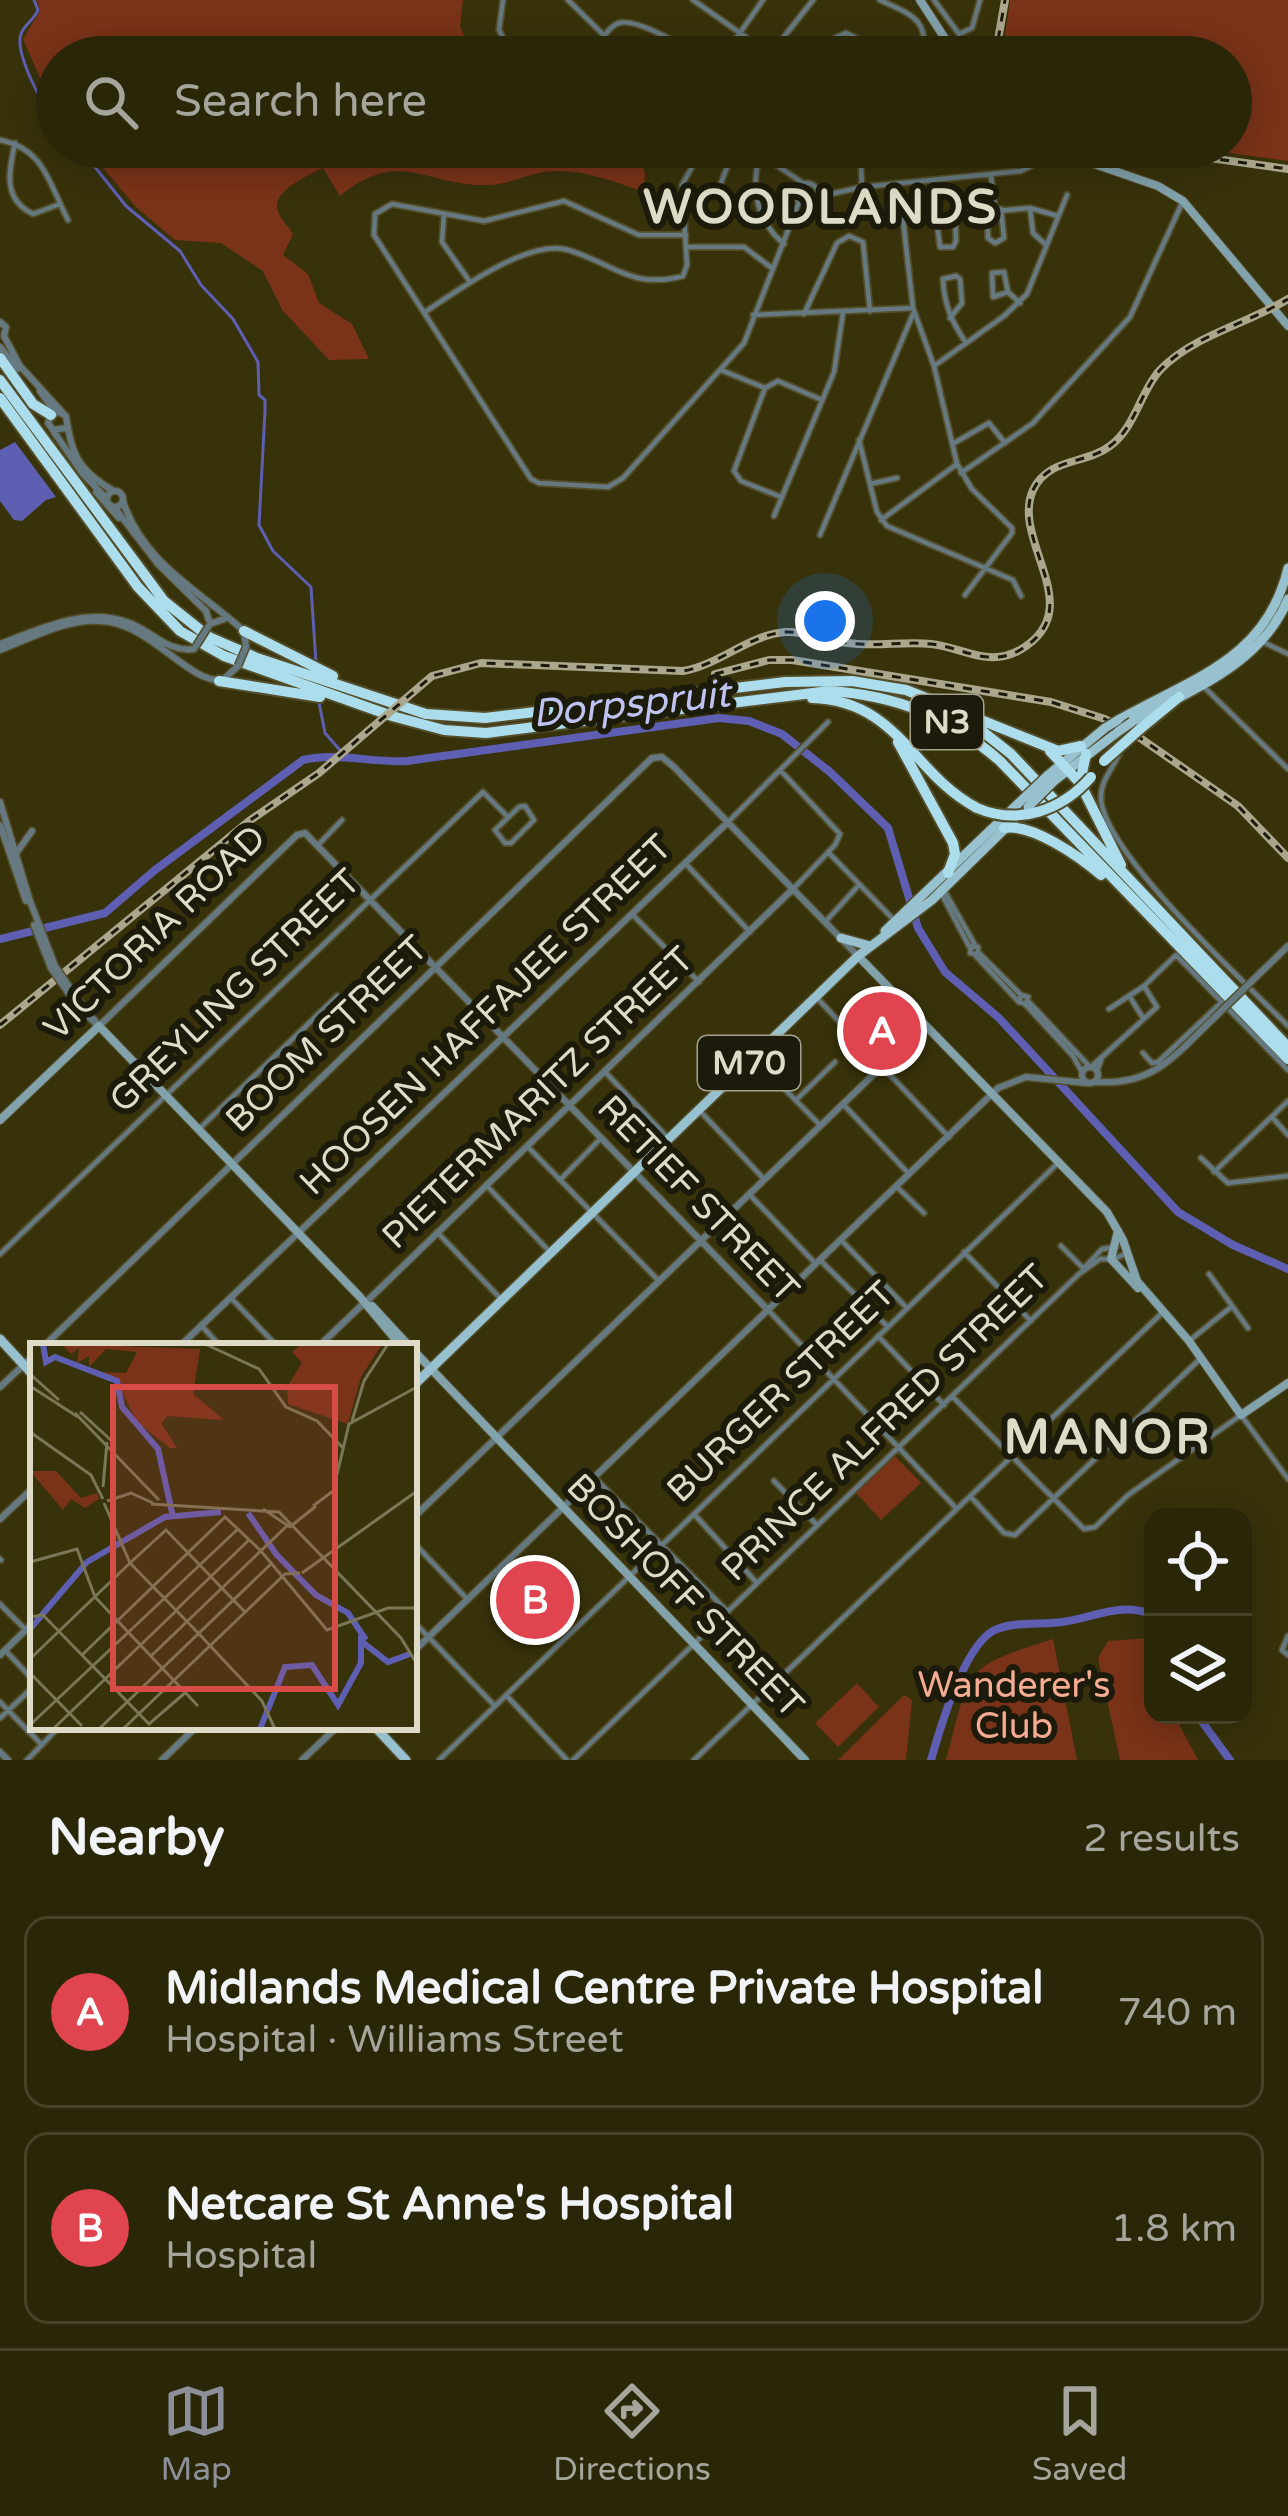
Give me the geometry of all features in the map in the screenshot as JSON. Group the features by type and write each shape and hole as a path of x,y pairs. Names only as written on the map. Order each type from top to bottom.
{"highway":[{"path":"0,358 33,404 56,413"},
{"path":"0,380 164,601 208,637 317,683"},
{"path":"0,398 138,586 180,631 224,656 317,683"},
{"path":"244,631 317,683"},
{"name":"N3","path":"317,683 425,710 485,718 826,680 874,684 946,708 990,736 1288,1047"},
{"path":"219,681 317,683"},
{"name":"N3","path":"317,683 392,716 444,730 487,733 829,691 884,698 934,715 965,732 1000,761 1288,1059"},
{"path":"874,684 946,704 1031,742 1053,753 1085,780"},
{"path":"648,712 671,714 808,698 845,702 892,728 952,793 977,808 996,814 1034,814 1066,800 1108,763 1136,726 1179,697"},
{"path":"808,698 860,711 897,740 955,849 951,876"},
{"path":"1031,742 1058,752 1084,750 1080,769 1118,860 1157,912"},
{"path":"1022,806 1037,836"},
{"path":"1004,822 1083,860 1166,932"}],"main road":[{"path":"920,0 944,36"},
{"path":"1106,168 1158,186 1183,201 1288,326"},
{"path":"1179,697 1260,632 1276,608 1288,568"},
{"path":"1064,766 1114,728 1242,661 1274,628 1288,599"},
{"path":"1084,750 1102,742 1114,728 1136,726"},
{"name":"M70","path":"417,1385 858,956 933,894 1064,766"},
{"path":"933,894 949,903 951,876"},
{"name":"M70","path":"874,943 894,920 907,915"},
{"path":"841,938 874,943"},
{"path":"858,956 1097,1200 1118,1231 1136,1281 1189,1341 1230,1402 1245,1412 1288,1383"},
{"name":"BOSHOFF STREET","path":"97,1024 403,1343"},
{"name":"VICTORIA ROAD","path":"0,1120 97,1024"},
{"path":"1118,1231 1111,1259 1149,1296"},
{"path":"0,1340 28,1361"},
{"name":"BOSHOFF STREET","path":"417,1357 805,1760"},
{"path":"375,1730 403,1760"}],"street":[{"path":"502,0 502,36"},
{"path":"568,0 604,35 615,24 626,22 663,36"},
{"path":"693,0 746,36"},
{"path":"738,36 763,0"},
{"path":"785,36 813,0"},
{"path":"880,0 917,20 926,36"},
{"path":"934,0 959,34 972,28 979,4 971,0"},
{"path":"0,140 36,158"},
{"path":"14,143 8,181 21,206 32,214 60,204"},
{"path":"45,168 68,220"},
{"path":"425,312 508,261 559,248 635,279 677,278 687,270 682,194 690,168"},
{"path":"682,194 705,196 725,181 729,168"},
{"path":"758,168 758,208 784,244"},
{"path":"778,168 800,186 833,191"},
{"path":"861,168 862,187"},
{"path":"803,203 833,191 1028,168"},
{"path":"992,175 994,210 988,239 1000,242 1004,238 994,210"},
{"path":"899,184 914,310 934,366 957,464 1010,524 1012,533 965,596"},
{"path":"686,235 639,235 568,201 484,220 392,204 373,218 374,235 536,483 608,488 617,484 744,343 803,203 800,186"},
{"path":"817,188 818,197"},
{"path":"934,366 1020,303 1066,195"},
{"path":"961,473 1033,423 1130,317 1183,201"},
{"path":"903,220 1030,208 1058,216"},
{"path":"1030,208 1035,237 1047,245"},
{"path":"444,214 442,242 470,282"},
{"path":"936,216 940,247 953,247 956,214"},
{"path":"804,314 837,243 849,236 863,242 870,310"},
{"path":"687,247 744,247 773,269"},
{"path":"1008,292 992,298 992,273 1004,272 1008,292 1020,303"},
{"path":"950,318 961,306 956,276 943,279 950,318 966,343"},
{"path":"753,316 914,310"},
{"path":"820,536 914,310"},
{"path":"774,516 836,363 843,313"},
{"path":"0,322 7,328 2,337 20,366 56,413 69,421 68,442 88,472 120,493 131,521 177,578 244,631 246,647 238,666 219,681 202,678 131,628 102,621 69,625 0,647"},
{"path":"0,347 56,413"},
{"path":"721,370 765,388"},
{"path":"781,497 741,481 734,471 765,388 778,381 823,400"},
{"path":"56,413 48,423 105,505 206,611 210,624"},
{"path":"952,445 988,423 1005,443"},
{"path":"53,430 66,428"},
{"path":"859,440 880,520 1013,580 1021,596"},
{"path":"880,520 957,464"},
{"path":"86,478 134,534"},
{"path":"870,484 897,478"},
{"path":"128,489 131,521"},
{"path":"107,500 115,491"},
{"path":"114,507 123,501"},
{"path":"0,647 68,620 100,616 133,624 178,650 195,647"},
{"path":"194,668 195,647 210,624 227,620"},
{"path":"1274,628 1278,647"},
{"path":"1263,642 1288,654"},
{"path":"1198,681 1288,770"},
{"name":"HOOSEN HAFFAJEE STREET","path":"183,1343 828,722"},
{"path":"1108,763 1120,754 1114,728"},
{"path":"1102,742 1113,747 1101,789 1102,805 1129,859 1288,1026"},
{"name":"BOOM STREET","path":"47,1343 649,760 666,759 729,821"},
{"path":"781,771 840,834 794,888"},
{"name":"GREYLING STREET","path":"0,1254 483,792 508,817"},
{"path":"0,802 15,870 53,967 97,1024"},
{"path":"520,806 535,816 507,844 495,830 508,817 520,806"},
{"path":"318,844 342,820"},
{"path":"729,821 858,956"},
{"path":"2,825 30,832 16,853"},
{"path":"0,839 2,825"},
{"path":"2,825 16,853 34,918"},
{"name":"RETIEF STREET","path":"297,836 305,833 318,844 956,1508"},
{"name":"VICTORIA ROAD","path":"97,1024 297,836"},
{"path":"0,852 15,870"},
{"path":"828,852 894,920"},
{"path":"685,863 750,932"},
{"path":"826,921 860,885"},
{"name":"PIETERMARITZ STREET","path":"323,1343 794,888"},
{"path":"949,903 975,950 1090,1074 1110,1082 1131,1082 1156,1071 1288,946"},
{"path":"632,914 699,982"},
{"path":"1109,1009 1130,998 1176,955 1288,1070"},
{"path":"417,1648 842,1241 993,1089 1018,1078 1068,1081 1090,1074 1158,1004 1144,986"},
{"path":"198,1130 338,996"},
{"path":"817,998 949,1137"},
{"path":"1130,998 1144,1020"},
{"path":"1143,1053 1156,1063 1222,1001"},
{"path":"417,1514 925,1025"},
{"path":"1168,1033 1178,1044"},
{"path":"754,1058 820,1125"},
{"path":"796,1100 835,1062"},
{"path":"605,1072 670,1139"},
{"path":"1214,1172 1288,1101"},
{"path":"842,1104 909,1174"},
{"path":"700,1111 764,1179"},
{"path":"1272,1117 1288,1135"},
{"path":"560,1180 601,1138"},
{"path":"527,1146 659,1281"},
{"path":"1201,1158 1233,1184 1288,1176"},
{"name":"BURGER STREET","path":"439,1760 1058,1163"},
{"path":"487,1186 552,1254"},
{"path":"896,1187 924,1213"},
{"path":"749,1194 887,1326"},
{"path":"437,1232 503,1301"},
{"path":"842,1241 907,1308"},
{"path":"1061,1246 1082,1271"},
{"path":"1113,1246 1126,1251"},
{"name":"PRINCE ALFRED STREET","path":"570,1760 1102,1249 1113,1246"},
{"name":"PRINCE ALFRED STREET","path":"1082,1271 1100,1258 1111,1259 1126,1251"},
{"path":"964,1252 1031,1321"},
{"path":"1209,1274 1248,1328"},
{"path":"230,1297 274,1343"},
{"path":"1189,1341 1231,1307"},
{"path":"694,1760 1163,1312"},
{"path":"201,1325 217,1343"},
{"path":"878,1336 944,1405"},
{"path":"970,1496 1010,1536 1201,1358"},
{"path":"0,1388 28,1361"},
{"path":"952,1397 1078,1526 1092,1529 1128,1495 1245,1412 1288,1478"},
{"path":"595,1478 728,1612"},
{"path":"774,1481 818,1525"},
{"path":"0,1519 30,1490"},
{"path":"694,1514 758,1583"},
{"path":"417,1547 468,1600"},
{"path":"0,1604 30,1626 2,1652 30,1680"},
{"path":"417,1625 495,1706"},
{"path":"1288,1636 1282,1650 1288,1655"},
{"path":"0,1718 30,1686"},
{"path":"506,1696 570,1760"},
{"path":"0,1702 42,1745"},
{"path":"27,1760 56,1730"},
{"path":"162,1760 193,1730"},
{"path":"302,1760 334,1730"},
{"path":"0,1751 8,1760"}],"green space":[{"path":"37,0 463,0 460,26 464,36 36,36 36,69 23,39 40,11"},
{"path":"1010,0 1288,0 1288,161 1252,156 1252,36 1005,36"},
{"path":"103,168 323,168 287,189 278,201 279,215 293,234 283,255 308,274 319,303 352,324 369,359 329,360 283,311 263,271 221,243 175,240 136,207"},
{"path":"323,168 643,168 645,174 644,192 570,171 490,185 397,171 361,181 340,196"},
{"path":"895,1456 921,1483 881,1520 856,1493"},
{"path":"1144,1638 1144,1724 1179,1724 1198,1760 1120,1760 1098,1658 1108,1641"},
{"name":"Wanderer's Club","path":"1053,1639 1077,1760 946,1760 974,1676 1001,1657"},
{"path":"857,1683 879,1707 838,1747 815,1723"},
{"path":"904,1695 912,1700 906,1760 838,1760"}],"shaded area":[{"path":"15,442 56,497 22,521 14,520 0,501 0,450"}],"waterway":[{"path":"34,0 38,10 20,42 36,90"},
{"path":"96,168 126,206 180,251 201,285 233,319 258,362 259,395 265,400 259,525 273,551 311,587 316,663"},
{"path":"319,702 325,733 346,757"},
{"name":"Dorpspruit","path":"0,939 105,913 303,760 407,761 719,718 749,721 782,734 888,828 918,928 945,972 999,1018 1178,1212 1233,1245 1288,1269"},
{"path":"931,1760 964,1667 985,1637 1021,1624 1062,1622 1119,1610 1144,1612"},
{"path":"1204,1724 1230,1760"}],"railway":[{"path":"999,36 1005,0"},
{"path":"1252,164 1288,169"},
{"path":"0,1025 249,821 319,773 432,676 481,663 683,671 785,632 858,644 931,644 986,657 1020,650 1040,633 1049,615 1049,595 1029,510 1040,479 1100,452 1119,438 1153,379 1173,358 1288,299"},
{"path":"715,674 769,660 792,660 1051,702 1105,719 1130,731 1238,806 1288,858"}],"place":[{"name":"Midlands Medical Centre Private Hospital","path":"882,1031"},
{"name":"Netcare St Anne's Hospital","path":"535,1600"}],"district":[{"name":"WOODLANDS","path":"821,208"},
{"name":"MANOR","path":"1108,1438"}]}
